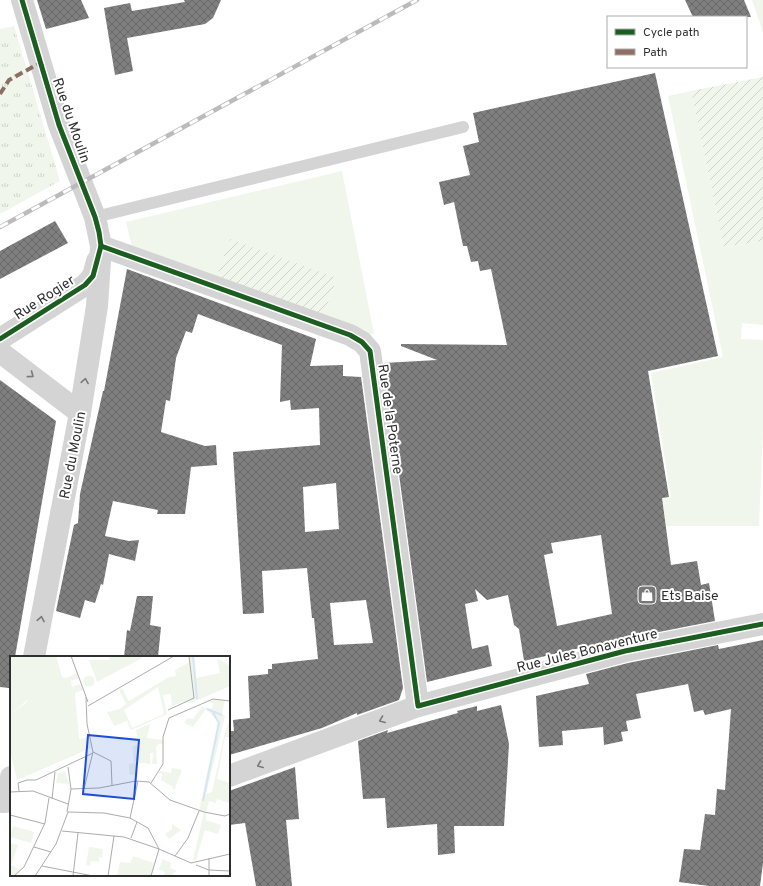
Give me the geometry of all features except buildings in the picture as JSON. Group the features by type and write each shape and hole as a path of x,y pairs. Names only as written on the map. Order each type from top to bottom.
{"street":[{"name":"Rue du Moulin","path":"22,0 59,125 95,217 101,246 97,306 80,413 34,656"},
{"name":"Rue Rogier","path":"0,339 85,285 93,276 101,246"},
{"name":"Rue de la Poterne","path":"101,246 350,335 362,342 370,351 418,706"},
{"path":"0,352 80,413"},
{"name":"Rue Jules Bonaventure","path":"230,776 418,706 625,651 763,624"},
{"path":"6,802 10,781"}],"lane":[{"path":"95,217 463,127"}],"green space":[{"path":"752,0 763,0 763,32"},
{"path":"14,26 60,181 0,214 0,29"},
{"path":"763,77 763,241 724,247 691,91"},
{"path":"691,91 724,247 763,241 763,325 742,323 741,339 763,340 763,431 759,526 666,526 662,499 671,498 651,373 723,357 668,96"},
{"path":"342,171 374,334 365,334 322,319 337,278 216,279 133,251 126,222"},
{"path":"230,239 337,278 322,319 216,279"}],"railway":[{"path":"0,227 417,0"}],"marked path":[{"path":"0,94 9,80 40,63"}],"cycle path":[{"path":"0,339 85,285 93,276 101,246 95,217 59,125 22,0"},
{"path":"101,246 350,335 362,342 370,351 418,706 625,651 763,624"}],"place":[{"name":"Ets Baise","path":"647,595"}]}
